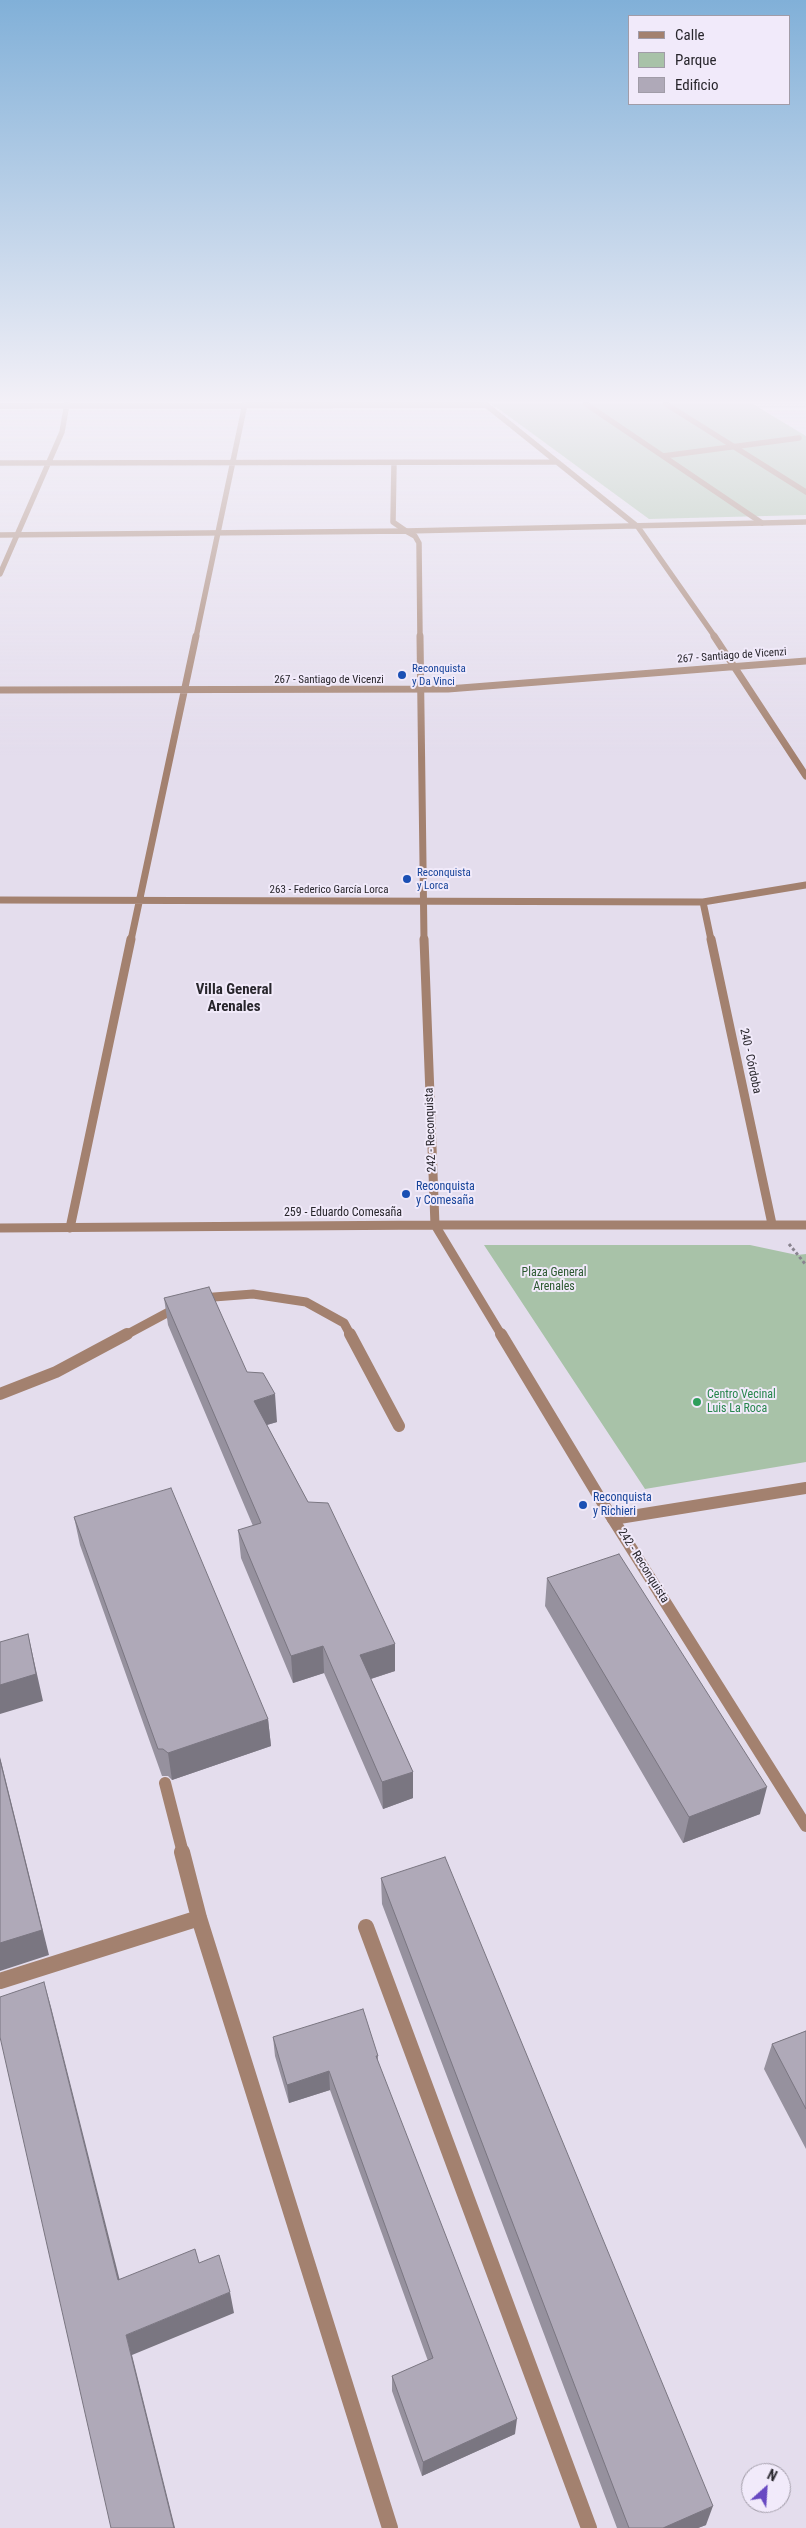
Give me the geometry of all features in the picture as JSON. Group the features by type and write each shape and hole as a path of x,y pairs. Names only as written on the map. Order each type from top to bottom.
{"street":[{"path":"0,574 23,522"},
{"path":"70,1228 220,522"},
{"name":"242 - Reconquista","path":"393,522 415,536 419,543 419,690 423,902 435,1225 613,1519 806,1826"},
{"path":"632,522 638,527 735,666 806,776"},
{"path":"0,535 406,531 806,522"},
{"name":"267 - Santiago de Vicenzi","path":"0,690 419,690 806,660"},
{"path":"793,758 806,757"},
{"name":"263 - Federico García Lorca","path":"0,900 703,902 806,885"},
{"name":"240 - Córdoba","path":"703,902 772,1224"},
{"name":"259 - Eduardo Comesaña","path":"0,1228 806,1225"},
{"path":"0,1394 56,1372 167,1311 206,1296 254,1294 306,1302 344,1323 398,1426"},
{"path":"613,1519 806,1488"},
{"path":"165,1783 199,1918 390,2528"},
{"path":"0,1981 199,1918"},
{"path":"366,1927 589,2528"}],"green space":[{"name":"Centro Vecinal Luis La Roca","path":"484,1245 750,1245 797,1255 806,1254 806,1462 645,1489"}],"building":[{"path":"209,1287 247,1372 263,1373 275,1394 254,1401 308,1502 328,1503 395,1644 360,1655 413,1772 382,1782 323,1646 291,1656 238,1530 261,1523 164,1298"},
{"path":"171,1488 268,1719 168,1753 163,1749 158,1749 74,1517"},
{"path":"619,1554 767,1787 689,1817 547,1578"},
{"path":"28,1634 36,1674 0,1685 0,1642"},
{"path":"0,1760 42,1930 0,1943"},
{"path":"445,1857 713,2506 663,2528 629,2528 381,1878"},
{"path":"44,1982 118,2280 195,2249 199,2263 219,2255 230,2292 126,2335 174,2528 111,2528 0,2037 0,1997"},
{"path":"363,2009 378,2056 376,2056 517,2419 423,2462 392,2376 433,2358 329,2071 287,2085 273,2037"},
{"path":"806,2031 806,2109 772,2044"}],"place":[{"name":"Reconquista y Da Vinci","path":"402,675"},
{"name":"Reconquista y Lorca","path":"407,879"},
{"name":"Reconquista y Comesaña","path":"406,1194"},
{"name":"Centro Vecinal Luis La Roca","path":"697,1402"},
{"name":"Reconquista y Richieri","path":"583,1505"}],"district":[{"name":"Villa General Arenales","path":"234,998"}],"park label":[{"name":"Plaza General Arenales","path":"554,1280"}]}
